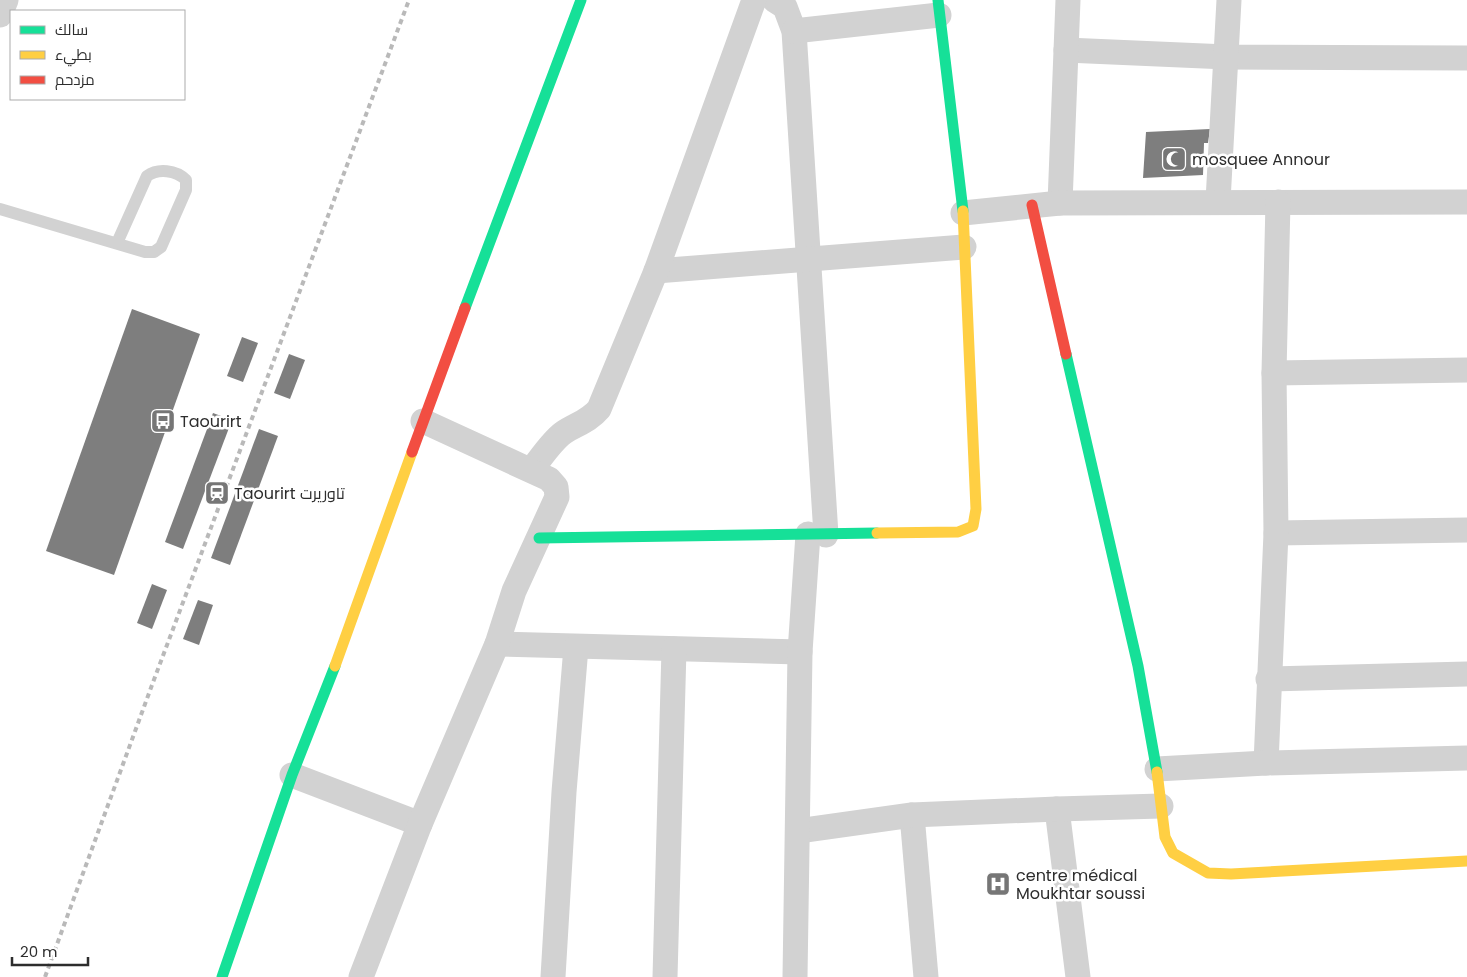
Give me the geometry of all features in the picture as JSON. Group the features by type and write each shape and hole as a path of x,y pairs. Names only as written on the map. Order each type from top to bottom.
{"street":[{"path":"0,15 6,0"},
{"path":"222,977 292,775 337,660 423,421 580,0"},
{"path":"532,470 564,432 593,416 599,409 656,271 754,0"},
{"path":"774,0 785,7 794,31 809,260 817,534 800,652 795,977"},
{"path":"1060,203 1068,0"},
{"path":"1218,201 1229,0"},
{"path":"539,538 958,532 973,526 976,509 963,213 938,8 794,31"},
{"path":"1066,50 1227,57 1467,58"},
{"path":"963,213 1060,203 1218,201 1467,202"},
{"path":"1266,763 1268,679 1276,533 1274,373 1278,202"},
{"path":"1032,205 1138,666 1156,769 1165,837 1173,853 1208,873 1231,874 1467,861"},
{"path":"656,271 964,247"},
{"path":"1274,373 1467,370"},
{"path":"360,977 420,824 497,644 514,591 558,497 556,487 549,478 423,421"},
{"path":"1276,533 1467,530"},
{"path":"497,644 800,652"},
{"path":"553,977 564,792 576,647"},
{"path":"664,977 674,649"},
{"path":"1268,679 1467,674"},
{"path":"1156,769 1266,763 1467,758"},
{"path":"292,775 420,824"},
{"path":"798,831 912,816 1160,806"},
{"path":"1056,809 1078,977"},
{"path":"912,816 926,977"}],"lane":[{"path":"0,209 145,252 154,252 161,247 186,190 186,180 181,175 163,171 154,171 147,176 116,243"}],"building":[{"name":"mosquee Annour","path":"1210,129 1208,143 1204,143 1203,175 1143,178 1146,132"},
{"path":"132,309 200,334 114,575 46,551"},
{"path":"242,337 258,343 243,382 227,376"},
{"path":"289,354 305,360 290,399 274,393"},
{"path":"213,413 232,420 183,549 165,542"},
{"path":"259,429 278,436 230,565 211,558"},
{"path":"152,584 167,590 152,629 137,623"},
{"path":"198,600 213,605 199,645 183,639"}],"railway":[{"path":"45,977 152,685 409,0"}],"traffic: fast":[{"path":"465,308 581,0"},
{"path":"938,0 963,211"},
{"path":"1066,354 1138,666 1157,772"},
{"path":"539,538 877,533"},
{"path":"222,977 292,775 335,666"}],"traffic: slow":[{"path":"877,533 958,532 973,526 976,509 963,211"},
{"path":"335,666 412,452"},
{"path":"1157,772 1165,837 1173,853 1208,873 1231,874 1467,861"}],"traffic: jam":[{"path":"1032,205 1066,354"},
{"path":"412,452 465,308"}],"place":[{"name":"mosquee Annour","path":"1174,159"},
{"name":"Taourirt","path":"163,421"},
{"name":"Taourirt تاوريرت","path":"217,493"},
{"name":"centre médical Moukhtar soussi","path":"998,884"}]}
